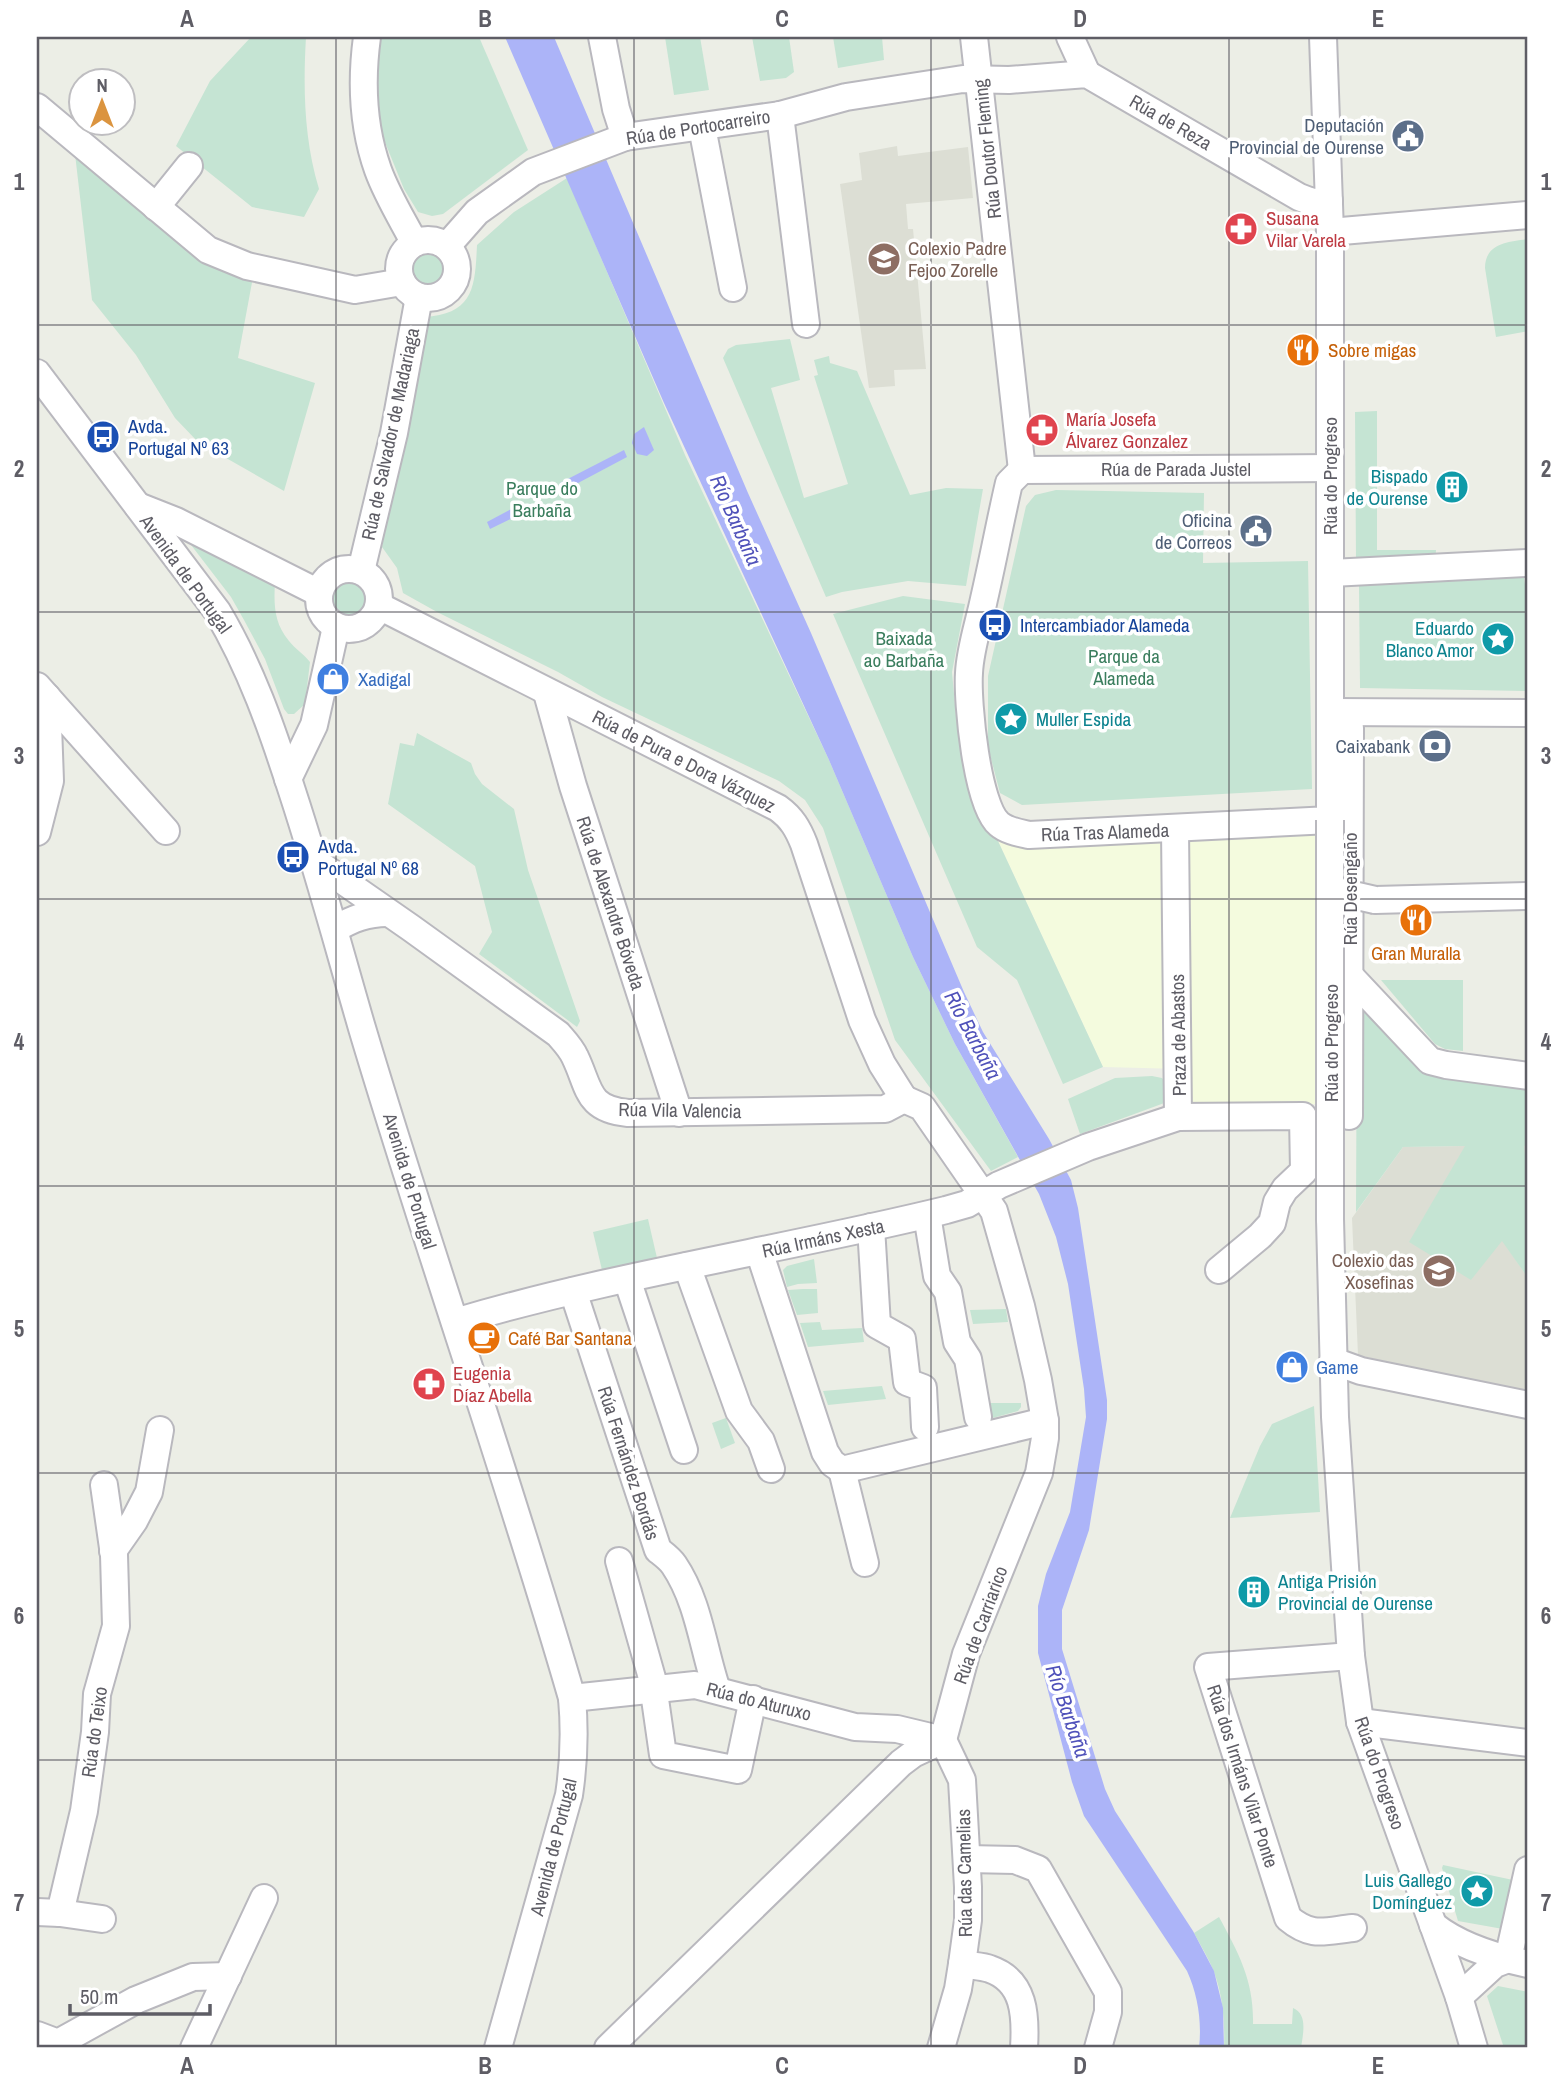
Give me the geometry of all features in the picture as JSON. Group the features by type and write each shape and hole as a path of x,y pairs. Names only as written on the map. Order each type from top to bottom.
{"street":[{"path":"367,37 363,74 373,153 379,173 414,243"},
{"path":"602,37 616,109 613,141"},
{"name":"Rúa Doutor Fleming","path":"974,37 1022,470"},
{"path":"980,79 1087,75 1070,37"},
{"name":"Rúa do Progreso","path":"1323,37 1330,232 1330,1219 1333,1362 1351,1656 1360,1722 1475,2042"},
{"name":"Rúa de Reza","path":"1087,75 1298,197 1312,201 1329,201"},
{"name":"Rúa de Portocarreiro","path":"447,246 477,212 533,172 613,141 780,114 859,95 963,79 980,79"},
{"path":"37,107 208,250 247,266 355,290 411,290 431,298 442,295 451,288 456,278 458,266 447,246 426,239 414,243 406,250 400,260 399,271 411,290"},
{"path":"780,114 806,324"},
{"path":"702,127 733,288"},
{"path":"156,207 190,166"},
{"path":"1330,232 1528,215"},
{"name":"Rúa de Salvador de Madariaga","path":"361,571 394,433 411,290"},
{"name":"Avenida de Portugal","path":"37,373 136,505 164,524 194,579 228,630 250,673 279,748 316,862 374,1066 572,1698 575,1728 569,1795 498,2048"},
{"name":"Rúa de Parada Justel","path":"1022,470 1330,468"},
{"name":"Rúa Tras Alameda","path":"1022,470 1009,483 969,672 969,712 974,752 991,812 999,824 1017,833 1029,835 1330,820"},
{"path":"164,524 319,593"},
{"path":"1331,573 1528,563"},
{"path":"343,569 361,571 370,577 376,586 379,606 375,615 362,627 345,630 336,627 321,613 319,593 327,578 335,572 343,569"},
{"name":"Rúa de Pura e Dora Vázquez","path":"379,606 787,814 804,844 868,1036 904,1099"},
{"path":"288,779 307,729 336,627"},
{"path":"42,692 166,831"},
{"path":"37,832 50,781 42,692"},
{"name":"Rúa de Alexandre Bóveda","path":"547,693 567,765 679,1113"},
{"path":"1331,712 1528,713"},
{"name":"Rúa Desengaño","path":"1331,712 1350,729 1349,1116"},
{"path":"269,721 307,729"},
{"path":"279,748 307,729"},
{"name":"Praza de Abastos","path":"1175,829 1178,1117 1303,1116 1304,1171 1285,1189 1277,1202 1272,1223 1219,1270"},
{"name":"Rúa Vila Valencia","path":"316,862 558,1034 575,1056 590,1096 605,1108 616,1112 679,1113 885,1109 904,1099"},
{"path":"1331,890 1375,900 1528,896"},
{"path":"325,895 365,897"},
{"path":"335,929 359,916 387,913"},
{"path":"1350,976 1430,1061 1528,1076"},
{"path":"904,1099 922,1107 985,1186"},
{"name":"Rúa Irmáns Xesta","path":"455,1322 573,1291 927,1215 967,1204 985,1186 1088,1146 1178,1117"},
{"name":"Rúa de Carriarico","path":"943,1740 966,1654 1039,1473 1045,1438 1038,1380 1018,1294 998,1221 985,1186"},
{"path":"927,1215 937,1276 948,1292 957,1342 968,1359 978,1417"},
{"path":"871,1227 877,1325 902,1339 907,1382 923,1388 925,1427"},
{"path":"759,1251 825,1452 832,1463 842,1470 865,1563"},
{"path":"687,1266 739,1411 761,1441 771,1469"},
{"path":"627,1279 684,1450"},
{"name":"Rúa Fernández Bordás","path":"573,1291 658,1549 673,1563 704,1638 707,1681"},
{"path":"1333,1362 1361,1371 1528,1405"},
{"path":"842,1470 1045,1421"},
{"path":"113,1551 134,1521 149,1492 160,1430"},
{"name":"Rúa do Teixo","path":"49,1912 84,1811 97,1694 116,1626 113,1551 104,1485"},
{"path":"619,1561 652,1678 663,1755 738,1770 753,1699"},
{"name":"Rúa dos Irmáns Vilar Ponte","path":"1351,1656 1208,1667 1288,1917 1301,1928 1314,1932 1353,1927"},
{"name":"Rúa do Aturuxo","path":"572,1698 653,1690 707,1681 753,1699 855,1727 897,1728 943,1740"},
{"path":"1360,1722 1528,1743"},
{"path":"608,2048 901,1763 913,1754 943,1740"},
{"name":"Rúa das Camelias","path":"941,2048 955,2001 968,1920 962,1780 943,1740"},
{"path":"967,1859 1016,1860 1038,1869 1108,1992 1108,2012 1098,2048"},
{"path":"1518,1961 1528,1870"},
{"path":"194,2048 264,1898"},
{"path":"49,1912 102,1919"},
{"path":"1433,1925 1460,1942 1518,1961"},
{"path":"1459,1997 1495,1964 1518,1961"},
{"path":"962,1964 990,1969 1013,1984 1023,2008 1024,2048"},
{"path":"37,2035 58,2043 136,2000 193,1977 228,1976"}],"shaded area":[{"name":"Colexio Padre Fejoo Zorelle","path":"897,146 898,156 968,147 973,198 906,204 908,229 913,229 926,369 894,370 895,386 869,388 840,184 862,180 859,153"},
{"path":"1316,831 1318,1104 1183,1105 1182,1069 1103,1067 998,841 1024,845"},
{"name":"Colexio das Xosefinas","path":"1528,1145 1528,1219 1503,1241 1528,1278 1528,1395 1358,1355 1352,1218 1403,1147"}],"green space":[{"path":"251,37 306,37 306,114 310,151 319,189 304,217 252,207 176,146 210,81"},
{"path":"376,37 479,37 528,150 443,214 432,216 418,212 404,189 380,130 374,47"},
{"path":"665,37 700,37 709,90 674,95"},
{"path":"752,37 789,37 794,72 786,78 760,81"},
{"path":"833,37 882,37 884,60 838,68"},
{"path":"75,154 189,252 253,277 238,358 315,383 284,491 198,442 175,418 136,355 92,300"},
{"name":"Parque do Barbaña","path":"567,178 685,455 829,760 913,957 955,1044 1018,1157 991,1171 895,1040 823,828 805,800 779,781 602,697 403,593 397,568 382,547 424,317 441,315 462,304 473,285 477,245 514,212"},
{"path":"1528,239 1528,331 1496,337 1486,260 1489,253 1499,245"},
{"path":"427,250 441,255 446,269 441,283 427,288 413,283 408,269 413,255"},
{"path":"790,339 800,380 771,388 804,498 848,484 814,376 818,375 814,360 829,356 830,363 857,371 910,495 946,488 983,489 966,586 908,581 826,597 723,358 728,349 736,345"},
{"path":"1377,411 1377,550 1436,550 1435,563 1356,560 1355,412"},
{"name":"Parque da Alameda","path":"1056,490 1204,493 1203,563 1308,561 1312,789 1022,805 1000,793 988,747 988,676 1026,506 1035,495"},
{"path":"188,541 275,580 275,604 280,627 291,644 310,662 305,704 294,714 288,714 284,709 265,659 231,597"},
{"path":"1523,571 1528,604 1528,691 1360,688 1359,585"},
{"path":"348,578 361,584 367,597 361,610 348,616 335,610 329,597 335,584"},
{"name":"Baixada ao Barbaña","path":"903,596 965,604 952,672 956,716 970,797 986,828 998,841 1103,1067 1063,1084 1017,980 977,947 833,614"},
{"path":"417,733 471,763 482,784 514,809 528,870 580,1021 577,1027 479,954 492,932 475,866 388,804 400,743 414,746"},
{"path":"1381,980 1463,980 1463,1051 1445,1049 1435,1044"},
{"path":"1357,986 1423,1069 1528,1085 1528,1145 1524,1146 1528,1181 1528,1278 1502,1241 1471,1280 1409,1242 1465,1146 1403,1147 1356,1212"},
{"path":"1115,1078 1162,1078 1165,1082 1167,1102 1080,1134 1068,1099"},
{"path":"648,1219 657,1258 602,1270 593,1232"},
{"path":"814,1259 817,1283 787,1287 783,1270 787,1266"},
{"path":"817,1289 818,1313 797,1315 788,1290"},
{"path":"1006,1309 1008,1322 973,1324 970,1310"},
{"path":"820,1322 822,1330 862,1328 864,1342 808,1347 800,1323"},
{"path":"882,1386 886,1399 828,1405 823,1391"},
{"path":"986,1403 1021,1403 1021,1407 1018,1411 989,1419"},
{"path":"1314,1406 1320,1512 1230,1518 1272,1424"},
{"path":"726,1418 735,1443 721,1449 712,1423"},
{"path":"1443,1865 1513,1880 1503,1929 1458,1921"},
{"path":"1219,1917 1239,1956 1248,1981 1253,2024 1292,2024 1293,2008 1303,2020 1301,2048 1224,2048 1220,1990 1212,1967 1194,1933"},
{"path":"1498,1986 1528,1992 1528,2048 1504,2048 1487,1996"}],"water":[{"name":"Río Barbaña","path":"505,37 554,37 964,992 983,1032 1071,1180 1078,1208 1107,1400 1107,1419 1089,1530 1062,1610 1062,1649 1105,1789 1115,1811 1193,1931 1214,1971 1223,2008 1224,2048 1199,2048 1198,2009 1187,1971 1084,1816 1072,1782 1038,1653 1038,1606 1046,1574 1070,1512 1086,1417 1068,1284 1056,1237 1039,1194 955,1044 913,957 829,760 664,403"},
{"path":"644,427 654,450 647,456 637,454 632,443 634,434"},
{"path":"624,450 627,457 563,491 560,483"},
{"path":"515,507 519,515 490,529 487,522"}],"place":[{"name":"Deputación Provincial de Ourense","path":"1408,136"},
{"name":"Susana Vilar Varela","path":"1241,229"},
{"name":"Colexio Padre Fejoo Zorelle","path":"884,259"},
{"name":"Sobre migas","path":"1303,350"},
{"name":"María Josefa Álvarez Gonzalez","path":"1042,430"},
{"name":"Avda. Portugal Nº 63","path":"103,437"},
{"name":"Bispado de Ourense","path":"1452,487"},
{"name":"Oficina de Correos","path":"1256,531"},
{"name":"Intercambiador Alameda","path":"995,625"},
{"name":"Eduardo Blanco Amor","path":"1498,639"},
{"name":"Xadigal","path":"333,679"},
{"name":"Muller Espida","path":"1011,719"},
{"name":"Caixabank","path":"1435,746"},
{"name":"Avda. Portugal Nº 68","path":"293,857"},
{"name":"Gran Muralla","path":"1416,920"},
{"name":"Colexio das Xosefinas","path":"1439,1271"},
{"name":"Café Bar Santana","path":"484,1338"},
{"name":"Game","path":"1292,1367"},
{"name":"Eugenia Díaz Abella","path":"429,1384"},
{"name":"Antiga Prisión Provincial de Ourense","path":"1254,1592"},
{"name":"Luis Gallego Domínguez","path":"1477,1891"}]}
